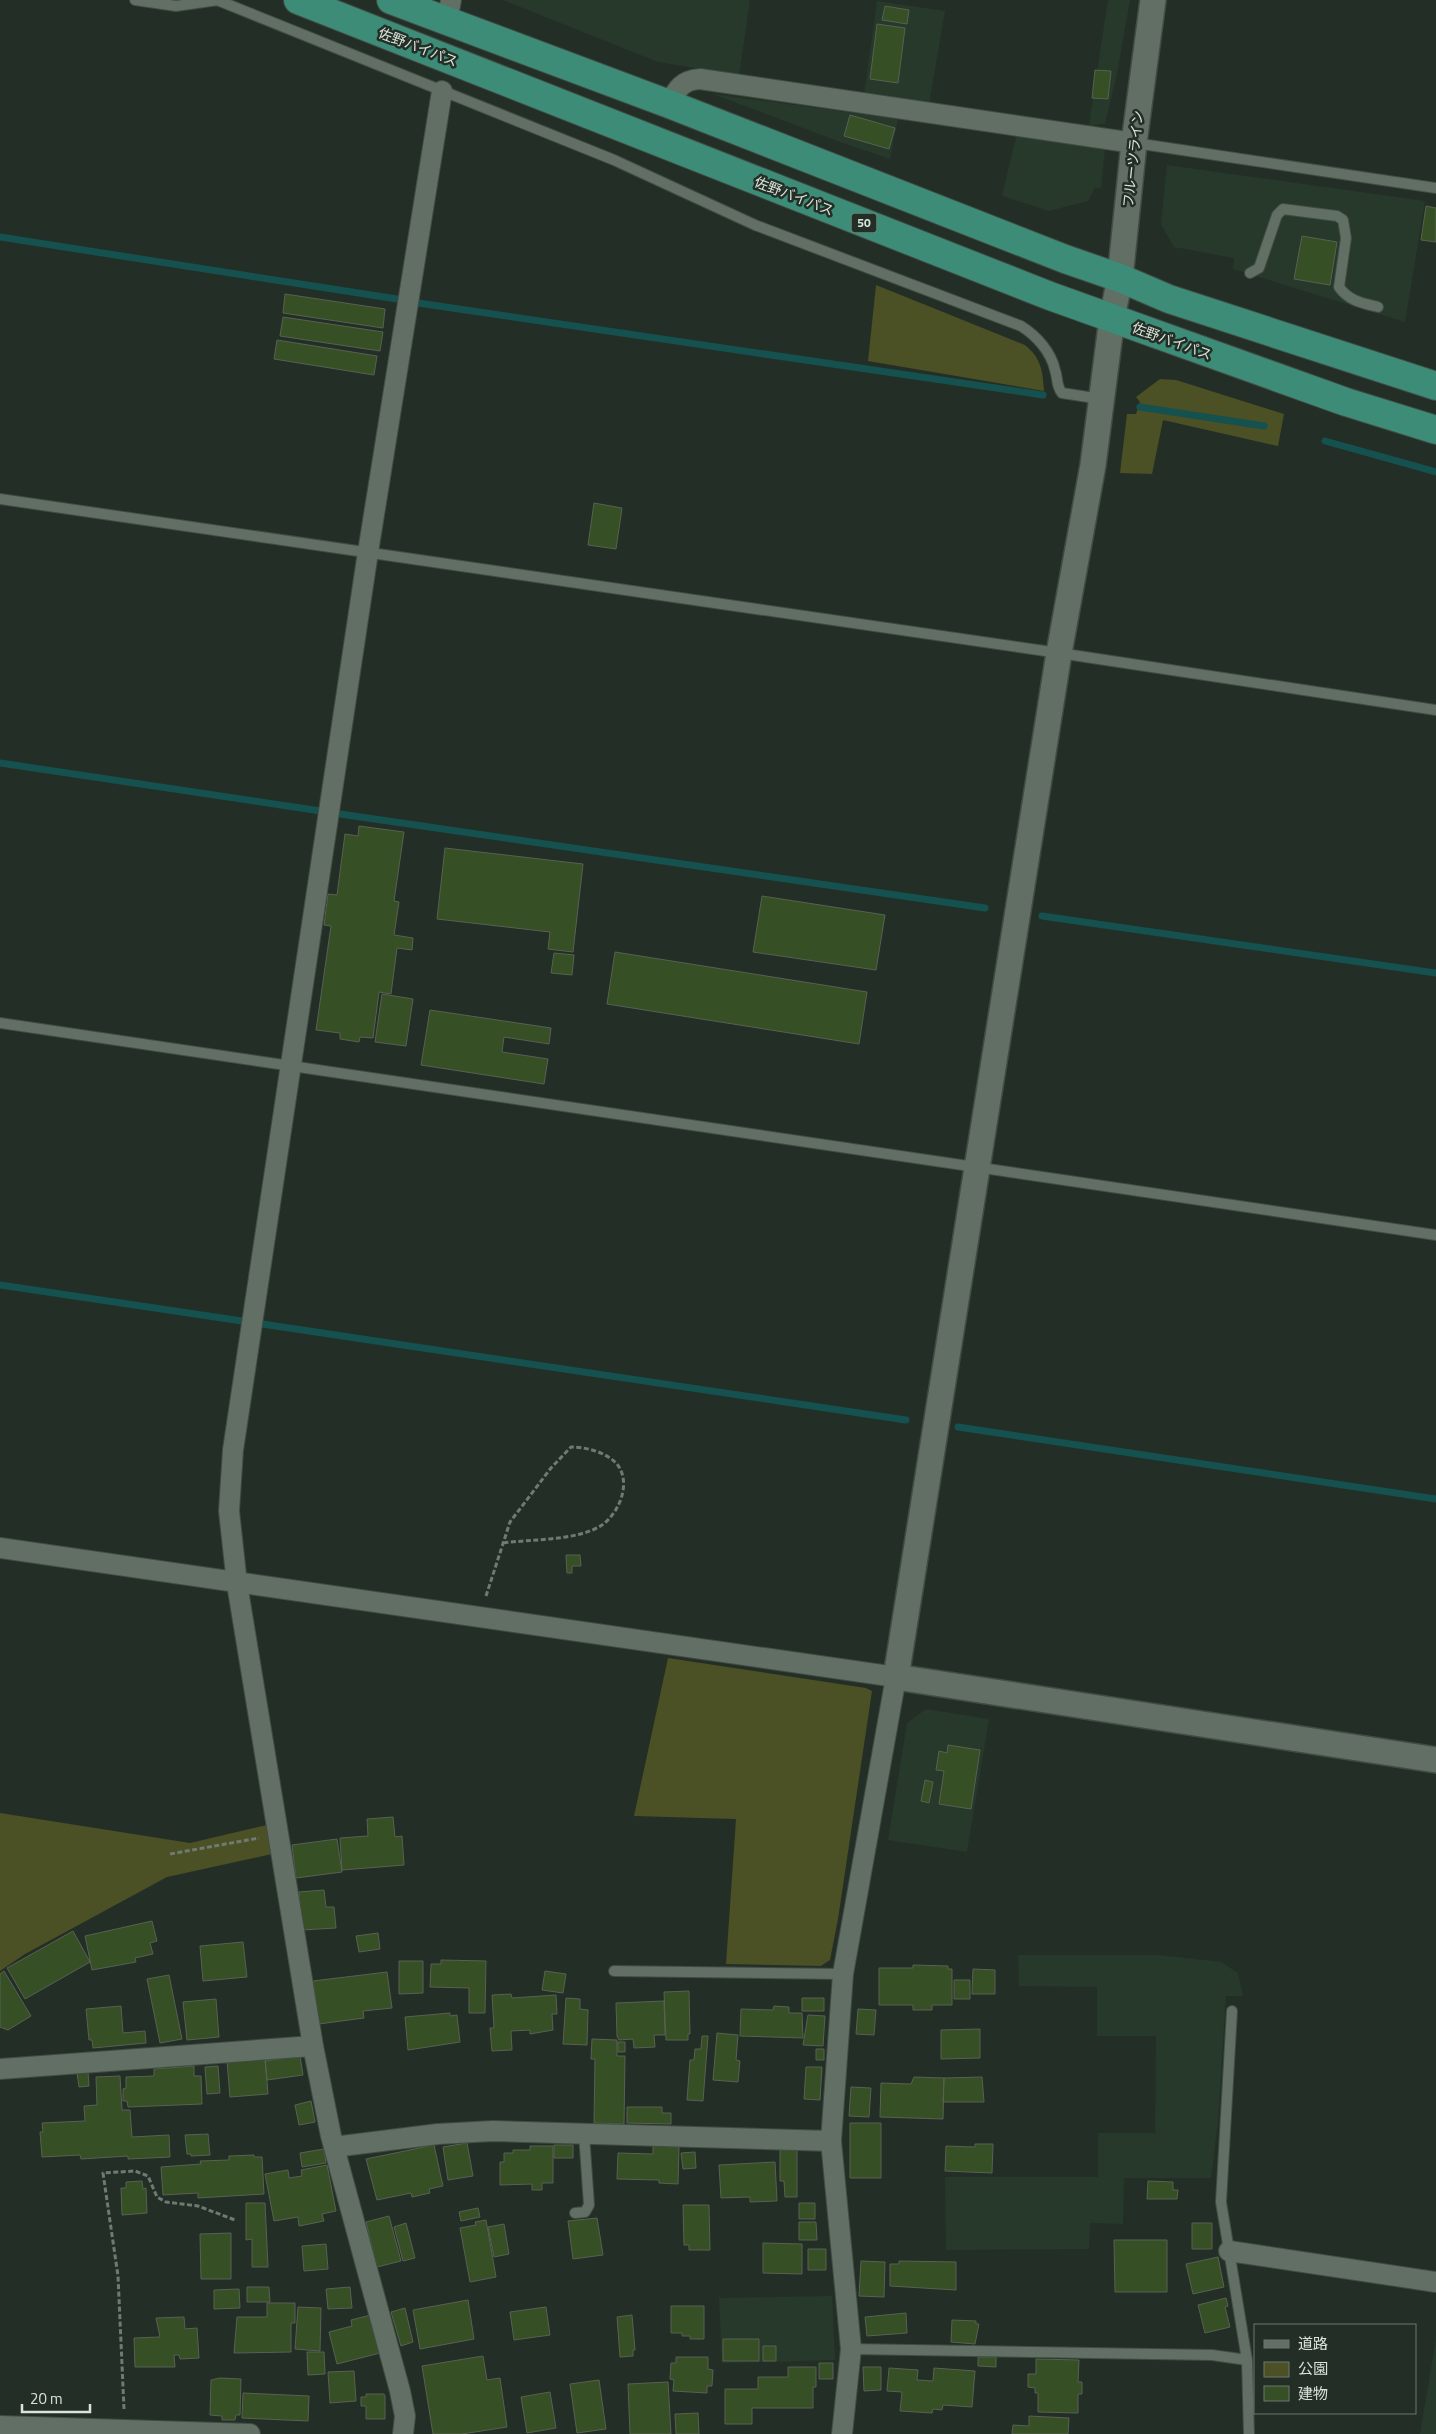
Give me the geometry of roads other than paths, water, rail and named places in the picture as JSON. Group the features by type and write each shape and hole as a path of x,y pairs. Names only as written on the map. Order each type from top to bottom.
{"highway":[{"name":"佐野バイパス","path":"298,0 1050,296 1346,402 1436,430"},
{"path":"391,0 449,11 669,104 1056,255 1120,278 1169,299 1436,386"}],"street":[{"name":"フルーツライン","path":"896,1677 1059,652 1093,465 1112,318 1120,278 1134,143 1153,0"},
{"path":"669,104 679,85 688,80 700,79 1134,143"},
{"path":"403,2434 405,2416 400,2390 334,2147 313,2046 237,1584 231,1540 230,1478 368,552 442,91"},
{"path":"0,1548 237,1584 896,1677 1436,1760"},
{"path":"842,2434 851,2349 831,2142 843,1974 896,1677"},
{"path":"0,2069 313,2046"},
{"path":"334,2147 438,2134 493,2131 831,2142"},
{"path":"1229,2251 1436,2282"},
{"path":"0,2426 250,2434"}],"lane":[{"path":"135,0 176,6 217,0 614,160 755,225 1021,326 1034,334 1043,347 1055,368 1058,389 1062,393 1102,399"},
{"path":"1134,143 1436,188"},
{"path":"1250,273 1259,268 1277,215 1283,209 1337,216 1345,225 1346,238 1339,287 1346,296 1378,307"},
{"path":"0,499 1059,652 1436,710"},
{"path":"0,1023 1436,1234"},
{"path":"614,1971 843,1974"},
{"path":"1232,2011 1221,2202 1247,2360 1249,2434"},
{"path":"575,2213 585,2212 589,2205 584,2134"},
{"path":"851,2349 1212,2355 1247,2360"}],"waterway":[{"path":"0,237 397,299"},
{"path":"418,303 1043,395"},
{"path":"1140,407 1264,426"},
{"path":"1325,441 1436,472"},
{"path":"0,763 321,811"},
{"path":"340,814 985,908"},
{"path":"1042,916 1436,973"},
{"path":"0,1285 242,1321"},
{"path":"262,1324 906,1420"},
{"path":"958,1427 1436,1499"}]}
